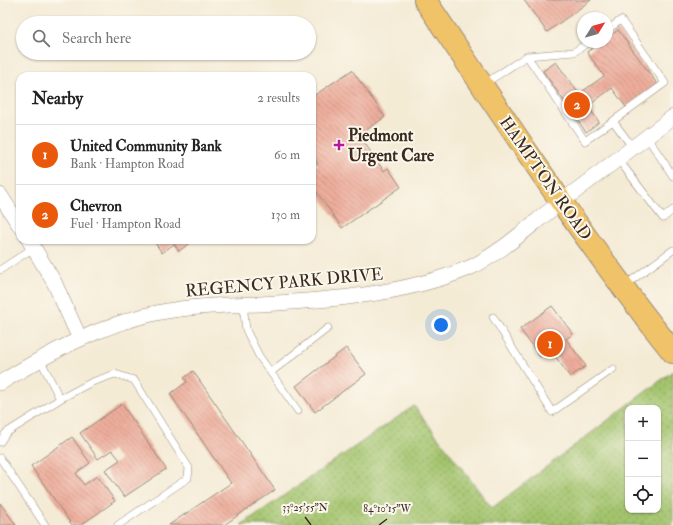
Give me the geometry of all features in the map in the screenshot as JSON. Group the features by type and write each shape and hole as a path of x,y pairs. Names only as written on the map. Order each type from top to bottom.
{"main road":[{"name":"HAMPTON ROAD","path":"424,0 562,202 623,287 673,352"}],"street":[{"name":"REGENCY PARK DRIVE","path":"0,382 40,359 80,339 111,326 157,313 210,306 360,296 398,290 469,268 483,260 562,202 673,118"},
{"path":"0,195 16,220"},
{"path":"31,244 54,282 80,339"}],"lane":[{"path":"527,56 585,141 665,83 621,20 613,26"},
{"path":"482,86 527,56 574,52 580,48"},
{"path":"613,121 633,148"},
{"path":"647,137 673,176"},
{"path":"618,159 663,218 673,210"},
{"path":"0,270 31,244"},
{"path":"623,287 673,250"},
{"path":"243,304 246,330 259,356 298,411"},
{"path":"493,317 552,412 613,369"},
{"path":"270,372 328,328"},
{"path":"40,359 60,399"},
{"path":"0,442 6,433 60,399 92,382 115,374 134,380 189,468 188,478 118,525"},
{"path":"0,458 45,525"}],"green space":[{"path":"673,371 673,525 241,525 414,406 492,508 625,407 625,513 661,513 661,405 628,405"}],"building":[{"path":"524,0 591,0 547,32"},
{"path":"618,30 658,85 626,107 612,88 588,106 599,122 586,132 543,71 556,62 579,94 604,76 587,52 593,48 613,48 613,34"},
{"name":"Piedmont Urgent Care","path":"352,70 385,117 359,135 384,171 388,168 401,187 342,228 316,191 316,165 318,164 316,161 316,94"},
{"path":"156,244 174,244 162,253"},
{"path":"174,244 189,244 179,251"},
{"path":"552,306 573,334 566,339 586,366 570,377 551,350 540,357 520,329"},
{"path":"346,348 366,374 315,412 296,386"},
{"path":"193,371 275,490 224,525 169,525 231,483 170,394 187,382 184,378"},
{"path":"122,404 166,469 124,497 105,470 120,460 112,450 98,459 80,433"},
{"path":"72,437 90,463 76,473 84,485 97,476 115,501 81,525 72,525 31,466"},
{"path":"0,503 16,525 0,525"}],"place":[{"name":"Chevron","path":"577,105"},
{"name":"Piedmont Urgent Care","path":"339,145"},
{"name":"United Community Bank","path":"550,344"}]}
